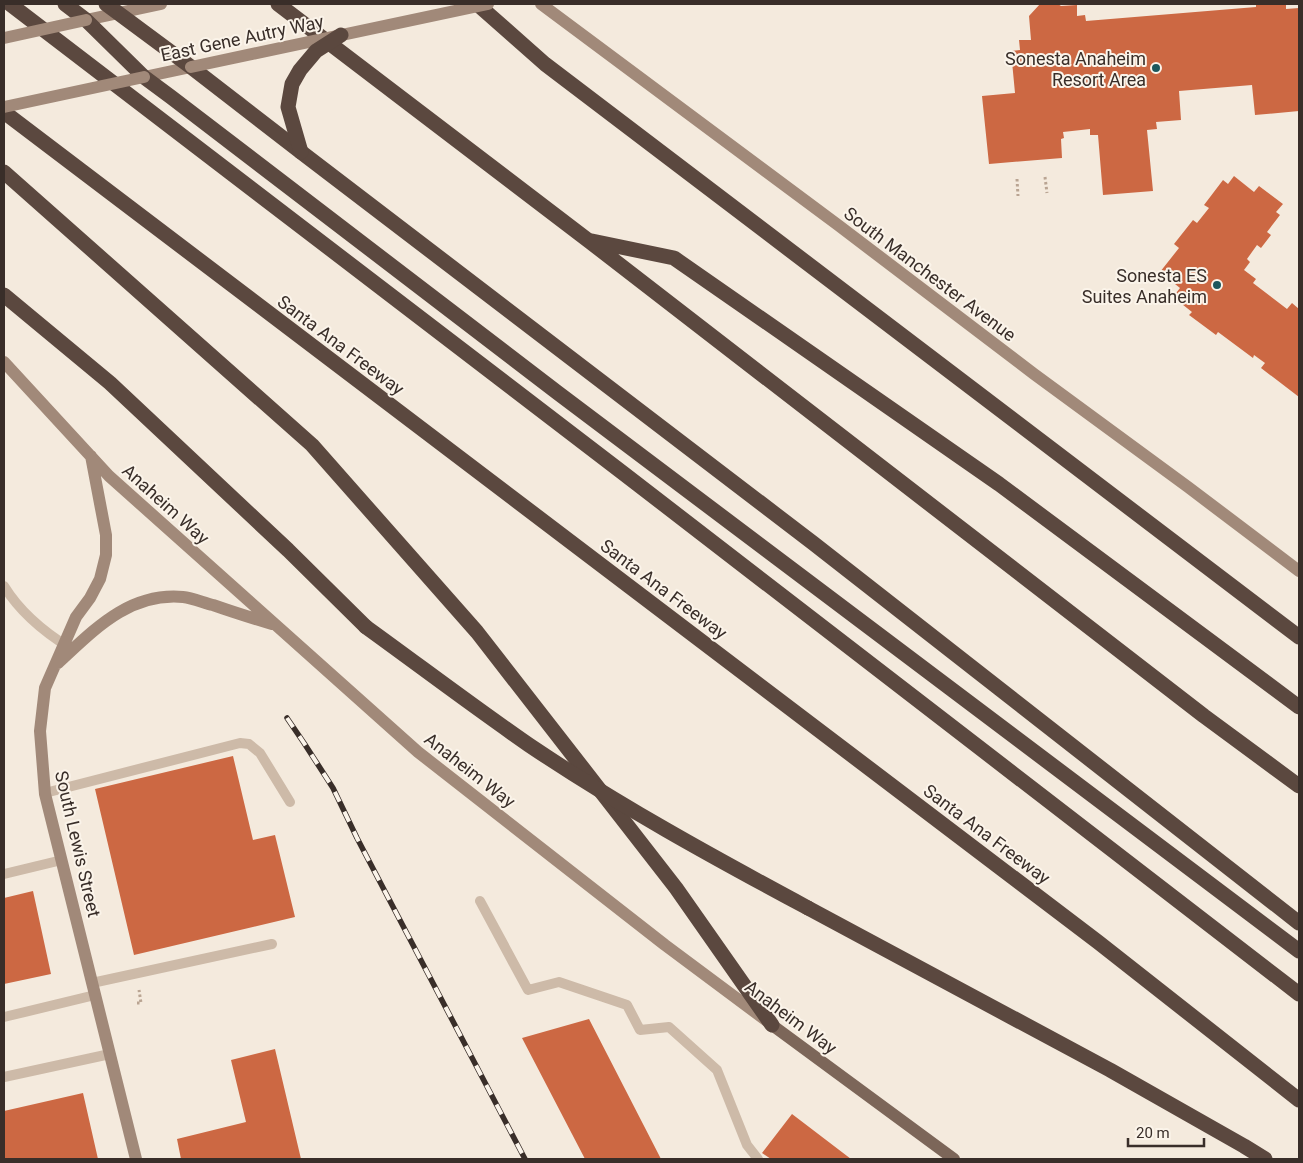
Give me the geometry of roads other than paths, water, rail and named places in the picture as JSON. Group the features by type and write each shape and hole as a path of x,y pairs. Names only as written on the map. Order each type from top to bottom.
{"highway":[{"path":"10,4 1299,994"},
{"path":"65,4 86,20 144,77 558,393 1299,950"},
{"path":"278,4 1204,716 1299,786"},
{"path":"477,4 546,64 1299,637"},
{"path":"112,8 813,544 1299,923"},
{"path":"300,152 288,107 292,84 300,70 316,51 341,35"},
{"name":"Santa Ana Freeway","path":"4,112 1098,942 1299,1100"},
{"path":"4,172 312,446 477,632 676,888 772,1025"},
{"path":"588,241 674,258 999,484 1299,707"},
{"path":"4,295 110,383 281,543 366,627 529,745 610,797 706,854 1110,1070 1265,1159"}],"main road":[{"path":"4,38 86,20 112,8 161,4"},
{"name":"East Gene Autry Way","path":"4,107 488,4"},
{"name":"South Manchester Avenue","path":"541,4 1299,571"},
{"name":"Anaheim Way","path":"4,362 109,476 418,752 665,945 954,1159"},
{"path":"68,647 76,617 90,598 100,579 106,556 106,535 91,456"},
{"path":"68,647 118,612 149,600 166,597 185,597 277,626"},
{"name":"South Lewis Street","path":"68,647 54,666 46,688 40,731 45,793 136,1159"}],"lane":[{"path":"4,586 13,600 32,620 68,647"},
{"path":"45,793 240,743 249,744 260,753 290,802"},
{"path":"4,874 62,860"},
{"path":"480,901 528,990 559,982 627,1005 640,1030 669,1027 717,1070 747,1145 758,1159"},
{"path":"4,1017 94,989 272,944"},
{"path":"4,1077 110,1054"}],"railway":[{"path":"287,718 333,788 357,838 525,1159"}],"place":[{"name":"Sonesta Anaheim Resort Area","path":"1156,68"},
{"name":"Sonesta ES Suites Anaheim","path":"1217,285"}]}
